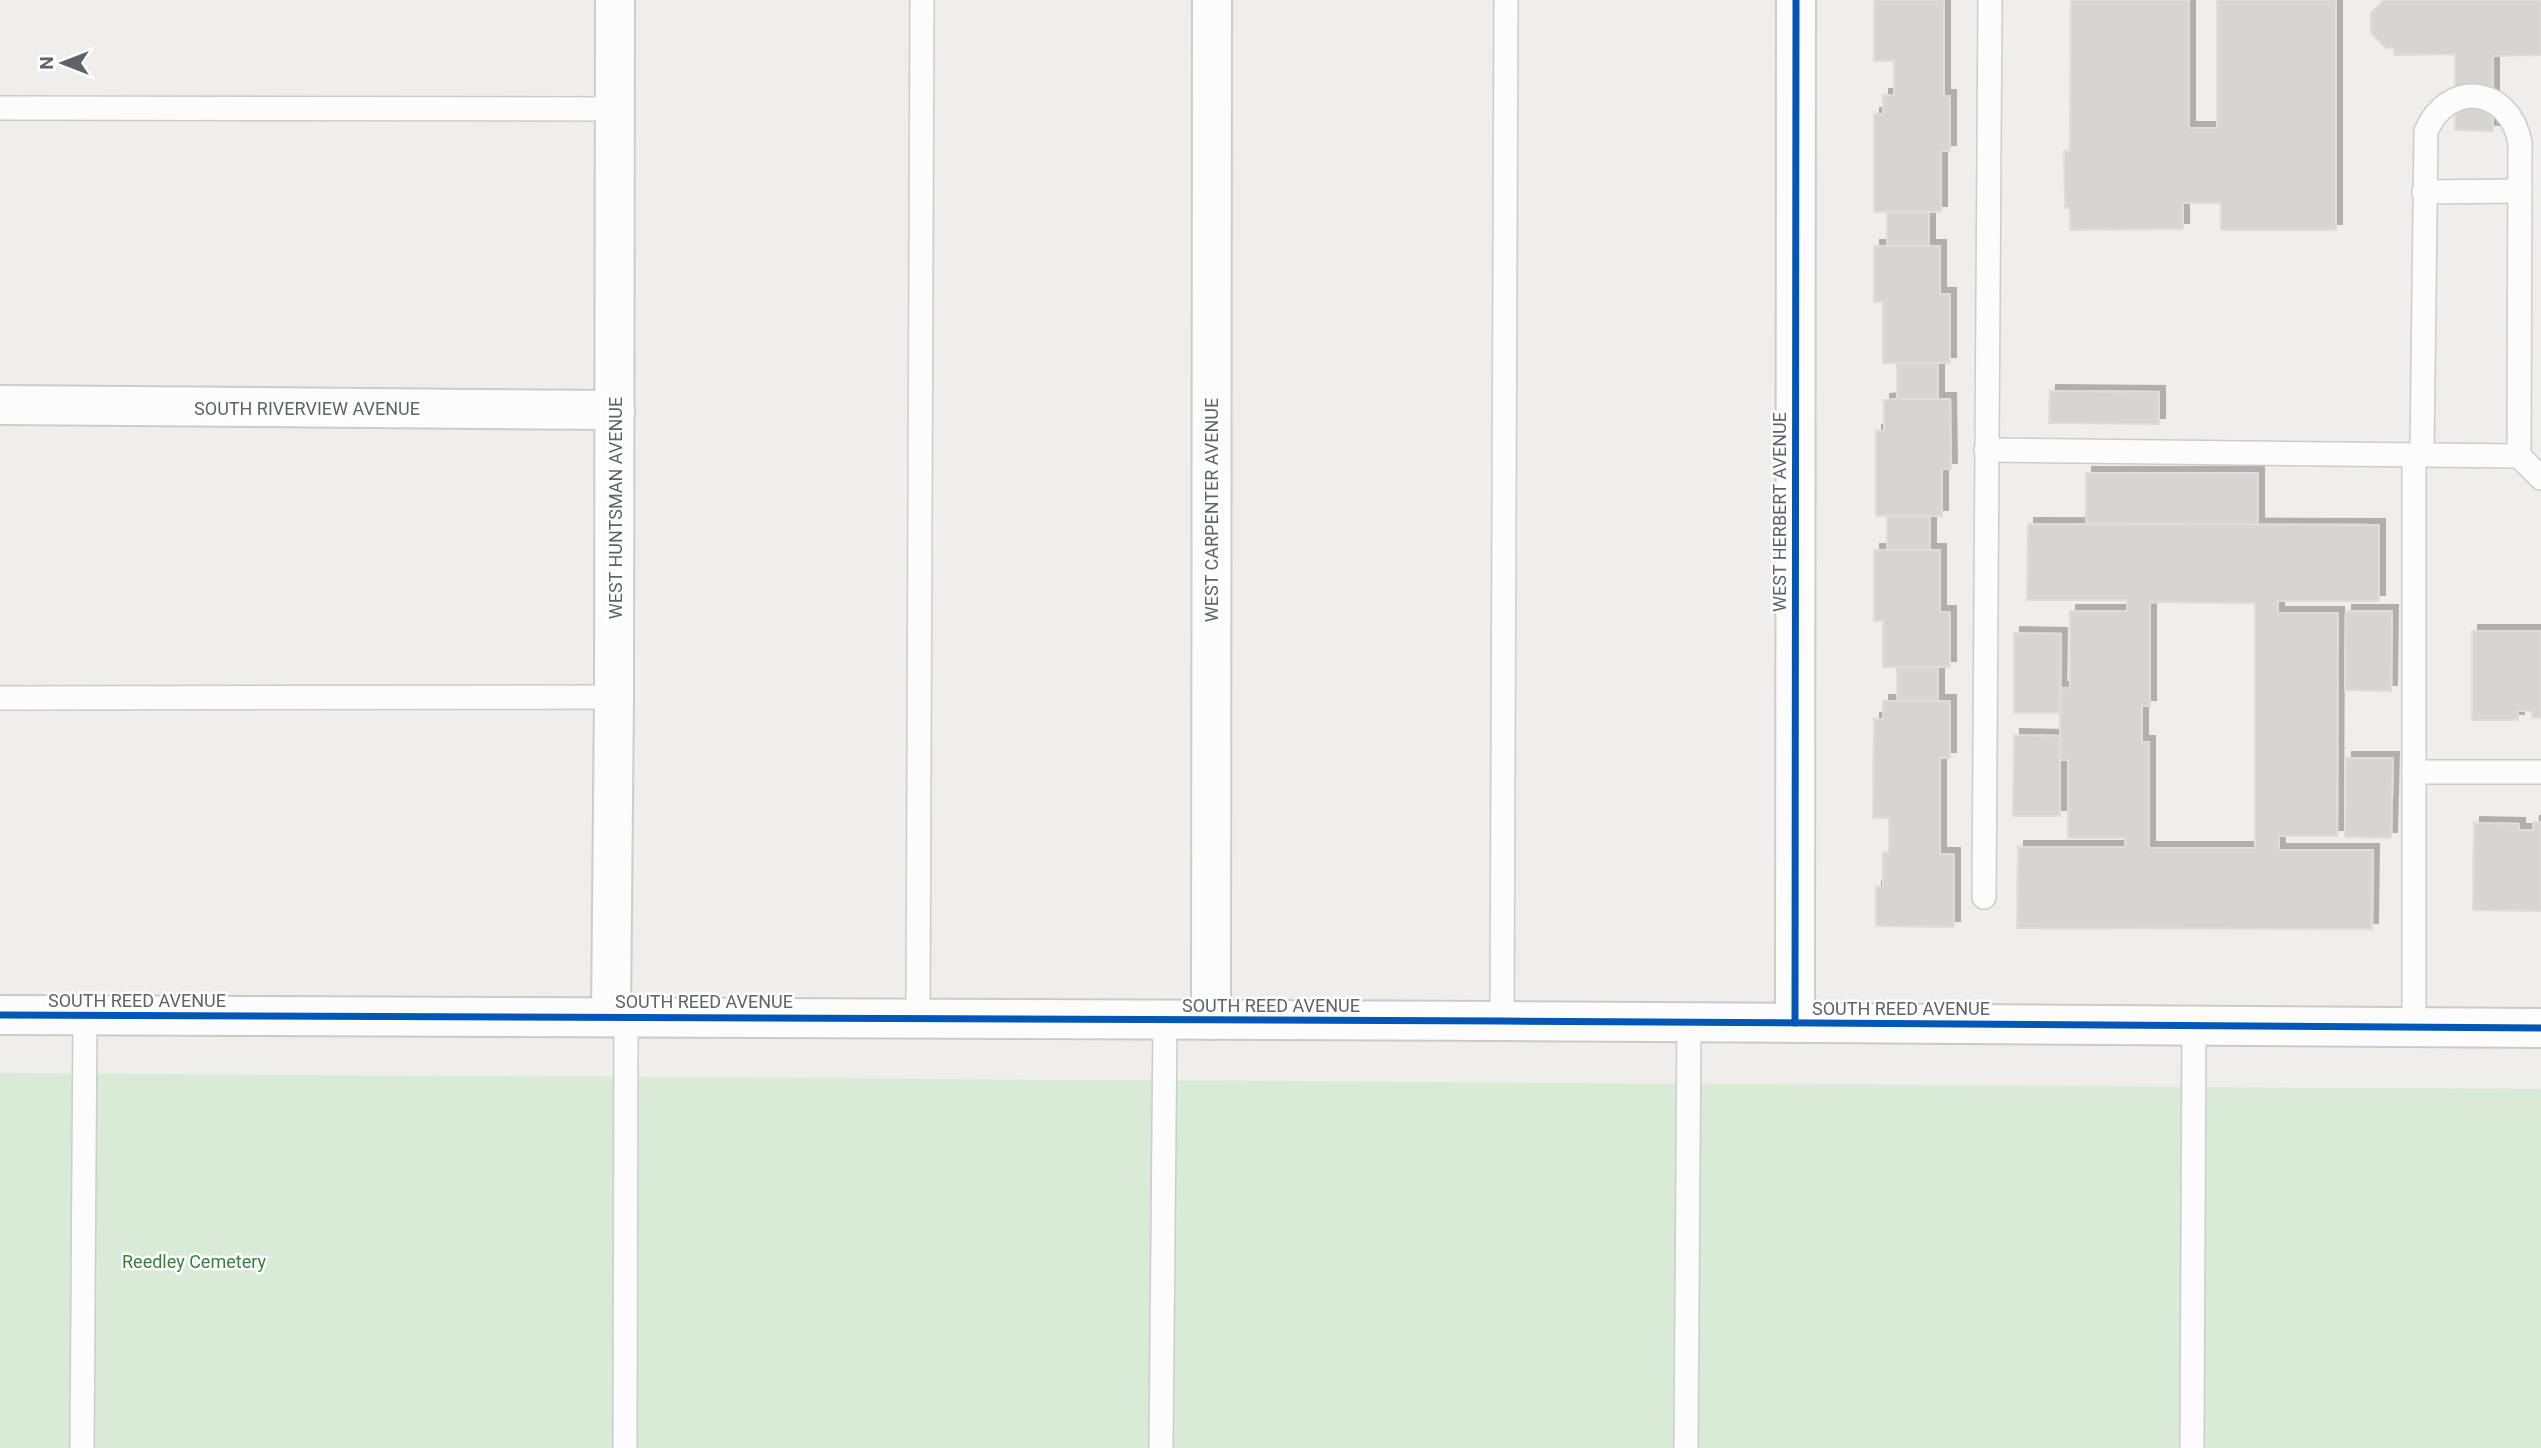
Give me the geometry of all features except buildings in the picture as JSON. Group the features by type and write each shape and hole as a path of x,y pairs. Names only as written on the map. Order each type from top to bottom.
{"street":[{"name":"WEST HUNTSMAN AVENUE","path":"615,0 614,697 619,1017"},
{"name":"WEST CARPENTER AVENUE","path":"1211,1020 1212,0"},
{"name":"WEST HERBERT AVENUE","path":"1795,1023 1796,0"},
{"name":"SOUTH RIVERVIEW AVENUE","path":"0,405 615,410"},
{"name":"SOUTH REED AVENUE","path":"0,1015 2541,1028"}],"lane":[{"path":"918,1019 922,0"},
{"path":"1502,1021 1506,0"},
{"path":"1984,897 1990,0"},
{"path":"2414,1027 2418,455 2426,131 2432,117 2446,103 2469,96 2483,97 2498,103 2511,115 2520,143 2519,456"},
{"path":"0,108 616,109"},
{"path":"2424,192 2520,191"},
{"path":"1986,450 2519,456 2541,478"},
{"path":"0,698 614,697"},
{"path":"2414,772 2541,772"},
{"path":"82,1448 85,1015"},
{"path":"619,1017 625,1448"},
{"path":"1161,1448 1165,1020"},
{"path":"1686,1448 1689,1023"},
{"path":"2192,1448 2194,1026"}],"green space":[{"name":"Reedley Cemetery","path":"0,1073 2541,1089 2541,1448 0,1448"}],"cycle path":[{"path":"1795,1023 1796,0"},
{"path":"0,1015 2541,1028"}]}
